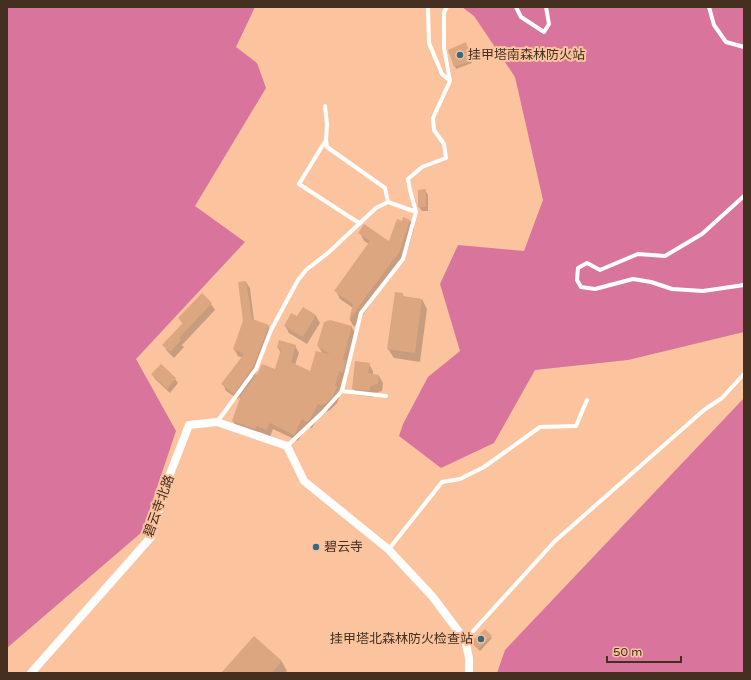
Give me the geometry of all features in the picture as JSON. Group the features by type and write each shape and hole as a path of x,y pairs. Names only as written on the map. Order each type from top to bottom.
{"street":[{"name":"碧云寺北路","path":"31,673 150,537 168,479 189,425 217,422 287,446"},
{"path":"287,446 304,481 388,549 432,596 465,640 470,658 469,673"}],"lane":[{"path":"428,7 429,43 442,74 450,81"},
{"path":"287,446 322,413 342,391 361,313 403,259 416,212 408,179 422,166 446,158 444,144 434,130 433,118 450,81 444,48 444,12 447,7"},
{"path":"516,7 521,17 544,32 549,24 546,7"},
{"path":"709,7 714,25 726,42 744,47"},
{"path":"325,106 327,147 385,188 388,202"},
{"path":"326,140 299,184 359,223"},
{"path":"744,196 702,234 665,256 638,254 600,270 587,263 578,268 577,280 581,287 595,289 633,279 650,282 672,289 703,291 744,286"},
{"path":"217,422 256,369 271,330 298,280 306,270 329,252 376,208 388,202 416,212"},
{"path":"465,640 555,542 704,410 722,398 744,374"},
{"path":"342,391 386,396"},
{"path":"388,549 442,482 460,479 484,467 540,427 576,426 587,400"}],"shaded area":[{"path":"7,7 255,7 236,47 257,63 266,88 195,206 245,242 136,359 176,431 142,532 7,648"},
{"path":"462,7 744,7 744,332 628,360 535,370 494,443 441,468 399,436 403,424 428,377 460,351 440,284 458,245 524,251 543,200 515,77 474,16"},
{"path":"744,398 744,673 497,673 505,650"}],"building":[{"name":"挂甲塔南森林防火站","path":"466,42 472,61 454,67 448,50"},
{"path":"426,189 426,207 418,207 418,190"},
{"path":"403,217 410,220 400,251 349,320 353,304 334,291 370,241 358,233 364,224 389,241 397,219 402,221"},
{"path":"246,281 252,319 269,325 253,367 234,394 221,384 244,354 233,349 243,321 238,282"},
{"path":"395,292 403,293 402,296 422,299 415,353 387,349"},
{"path":"202,293 212,303 179,338 181,340 170,352 162,345 183,323 178,318"},
{"path":"303,307 316,315 303,337 284,326 291,313 297,316"},
{"path":"330,320 352,326 343,359 346,360 343,372 339,372 335,386 337,387 333,396 326,403 322,405 318,404 307,422 302,419 294,435 270,423 266,430 257,426 255,429 232,421 239,398 259,371 262,364 275,369 281,349 277,348 279,340 296,345 291,362 310,371 316,351 329,353 317,346 324,322"},
{"path":"355,361 370,363 368,373 379,375 378,384 371,386 369,391 352,389"},
{"path":"161,364 176,378 167,389 151,374"},
{"name":"挂甲塔北森林防火检查站","path":"485,629 492,636 478,649 471,642"},
{"path":"254,636 282,661 272,673 221,673"}],"place":[{"name":"挂甲塔南森林防火站","path":"460,55"},
{"name":"碧云寺","path":"316,547"},
{"name":"挂甲塔北森林防火检查站","path":"481,639"}]}
